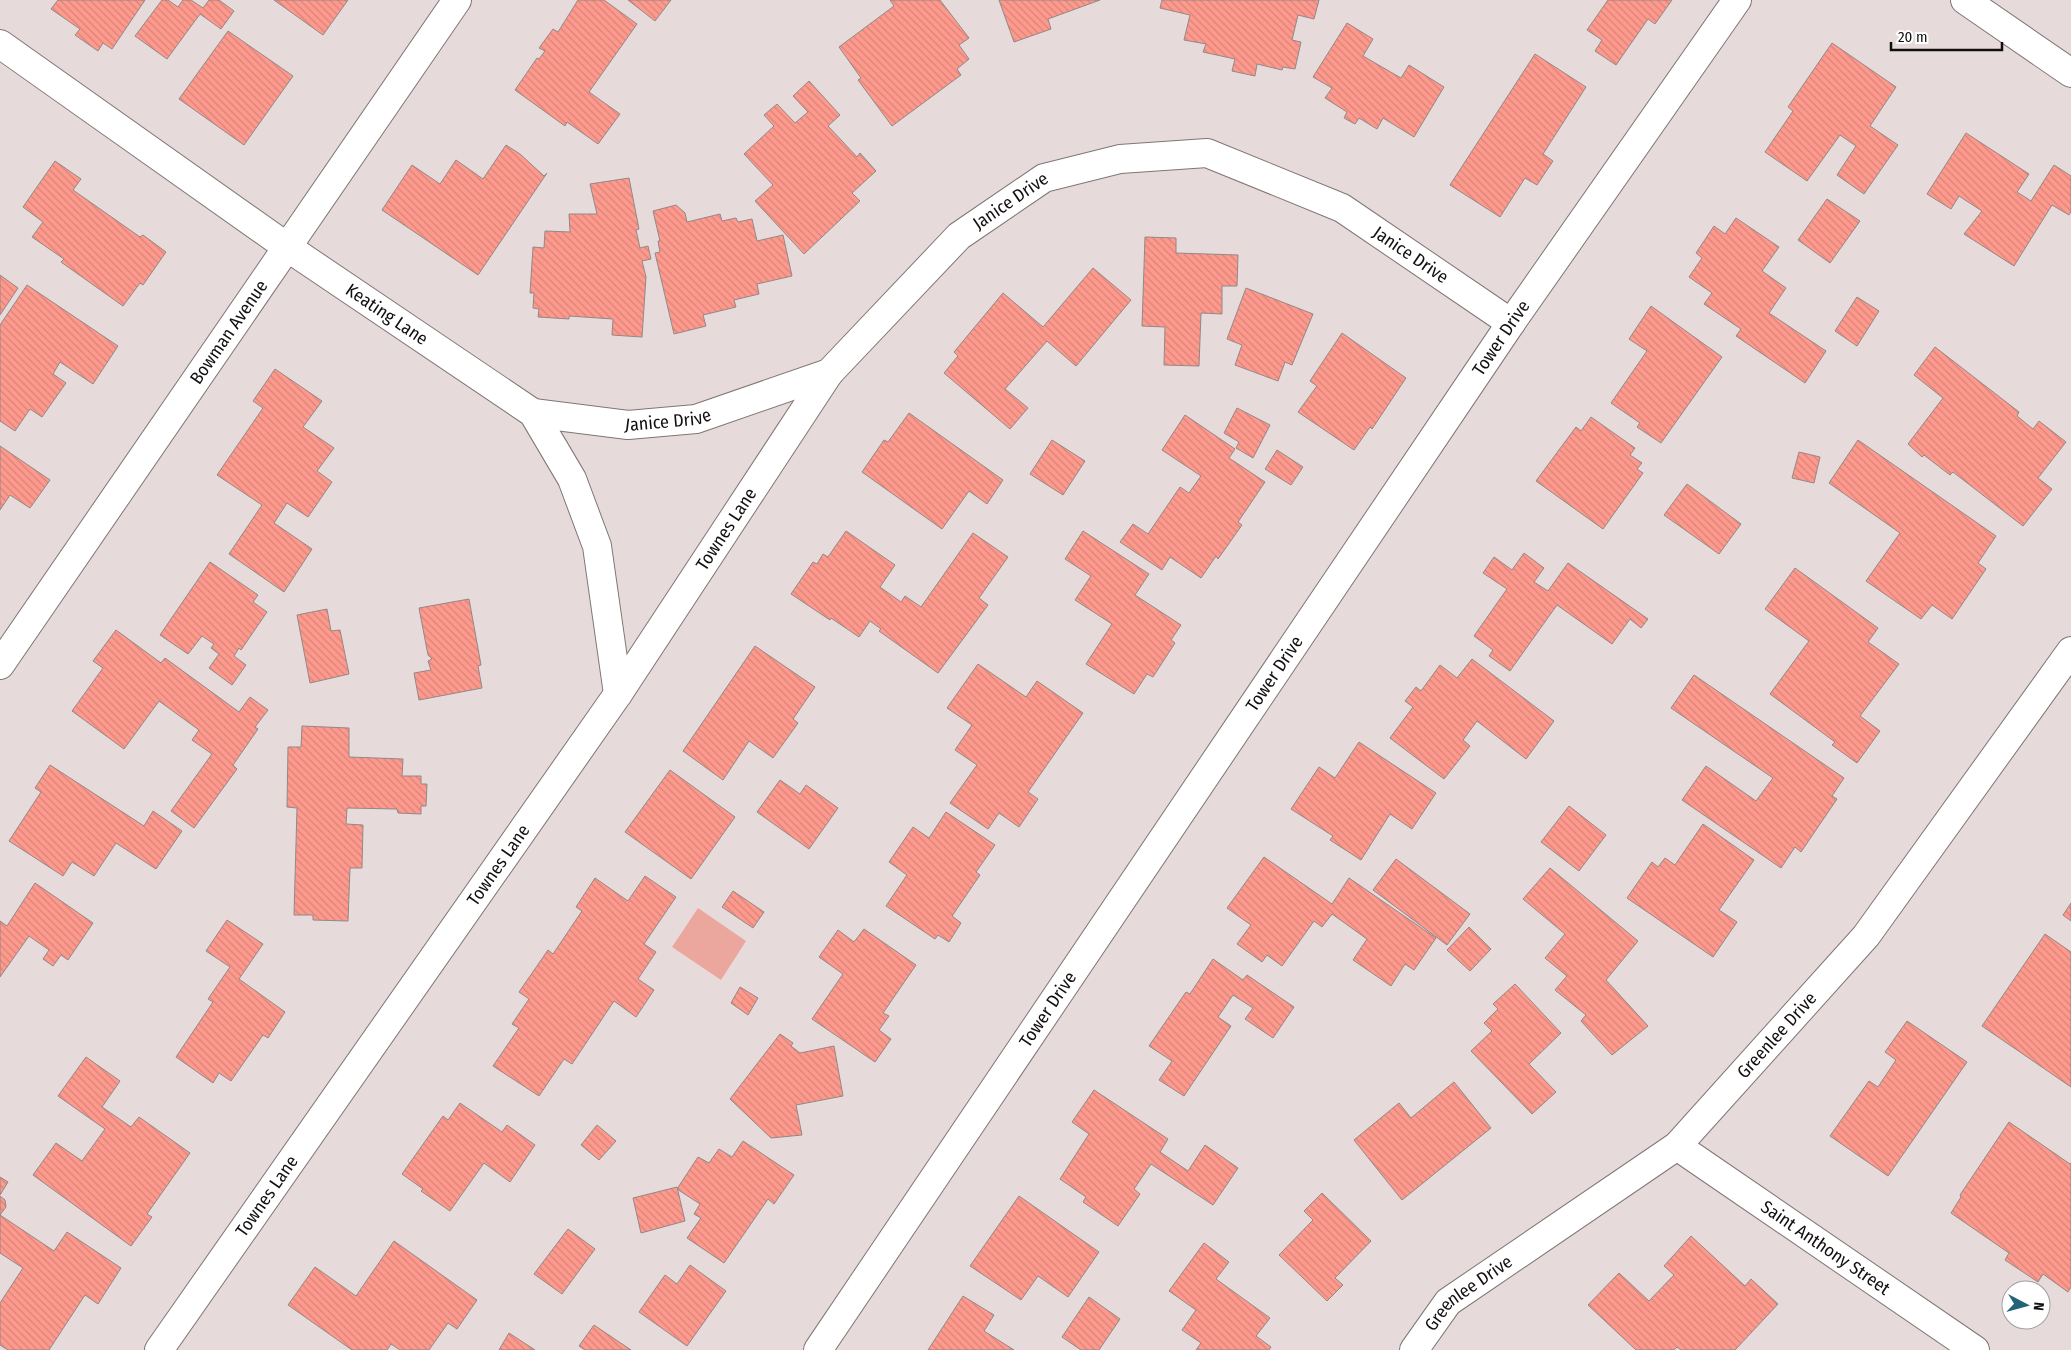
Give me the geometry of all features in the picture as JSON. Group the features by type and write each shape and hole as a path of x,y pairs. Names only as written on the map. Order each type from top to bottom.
{"street":[{"name":"Bowman Avenue","path":"0,665 457,0"},
{"name":"Tower Drive","path":"818,1350 1511,323 1737,0"},
{"path":"1965,0 2071,73"},
{"name":"Keating Lane","path":"0,44 287,247 533,413 572,479 597,546 618,694"},
{"name":"Janice Drive","path":"533,413 628,425 696,419 828,373 959,236 1044,178 1129,158 1207,153 1342,208 1511,323"},
{"name":"Townes Lane","path":"159,1350 618,694 828,373"},
{"name":"Greenlee Drive","path":"1414,1350 1448,1302 1677,1146 1866,936 2071,651"},
{"name":"Saint Anthony Street","path":"1677,1146 1975,1350"}],"shaded area":[{"path":"698,908 746,941 721,980 672,947"}],"building":[{"path":"58,0 145,0 112,49 103,43 98,51 75,35 80,29 51,9"},
{"path":"162,0 168,0 178,7 183,0 191,0 203,8 209,0 219,0 234,11 221,29 200,14 167,59 135,36"},
{"path":"274,0 348,0 323,35"},
{"path":"578,0 604,0 637,24 589,92 620,114 598,144 567,122 565,126 515,90 537,58 539,59 545,51 539,48 553,29 558,32"},
{"path":"628,0 671,0 655,21"},
{"path":"890,0 940,0 969,38 959,45 969,59 957,69 961,75 892,126 858,80 861,78 839,47 894,6"},
{"path":"999,0 1100,0 1048,19 1051,29 1014,42"},
{"path":"1162,0 1319,0 1314,19 1298,15 1292,40 1301,42 1295,69 1283,67 1282,70 1257,64 1255,76 1232,71 1235,59 1203,52 1206,44 1184,40 1190,15 1160,8"},
{"path":"1608,0 1672,0 1655,24 1648,19 1616,65 1595,51 1602,40 1587,30"},
{"path":"1347,23 1373,39 1363,56 1401,78 1409,65 1444,87 1414,137 1383,118 1377,129 1359,118 1355,124 1344,118 1347,112 1325,98 1332,88 1313,77"},
{"path":"228,31 293,76 244,145 179,99"},
{"path":"1832,43 1896,87 1870,126 1898,145 1864,194 1837,175 1856,146 1840,135 1807,181 1765,152 1793,111 1788,107"},
{"path":"1535,54 1586,87 1543,154 1553,161 1537,185 1525,178 1500,217 1450,185"},
{"path":"809,81 840,115 828,126 857,157 860,153 876,171 852,193 860,201 804,254 755,201 773,185 744,154 774,126 764,115 777,104 795,123 808,112 793,96"},
{"path":"1966,133 2029,174 2017,192 2031,201 2054,165 2071,176 2071,211 2069,215 2052,205 2014,266 1964,234 1982,211 1959,196 1951,209 1927,194"},
{"path":"506,145 520,154 544,176 547,173 478,275 382,210 412,165 440,184 456,160 483,179"},
{"path":"55,161 81,179 73,190 140,237 143,235 166,252 143,285 140,283 123,306 61,262 64,259 32,237 43,222 23,207"},
{"path":"629,178 639,229 636,230 640,248 648,246 651,259 642,261 646,277 642,337 612,335 613,319 569,316 569,319 538,317 539,309 533,308 534,293 530,293 533,247 544,248 545,231 570,232 569,214 597,214 590,184"},
{"path":"1827,199 1860,221 1830,263 1798,240"},
{"path":"676,205 685,213 687,222 720,214 722,221 736,218 738,222 752,219 757,241 783,235 792,276 757,284 759,294 734,300 736,307 703,315 706,326 674,334 655,253 660,252 658,241 660,241 653,211"},
{"path":"1736,218 1779,247 1762,271 1786,288 1769,313 1826,351 1805,383 1736,336 1741,329 1704,304 1712,293 1689,277 1702,258 1696,253 1714,226 1725,234"},
{"path":"1145,237 1176,238 1176,253 1238,255 1237,286 1222,286 1222,314 1201,313 1199,366 1164,365 1165,327 1142,326"},
{"path":"1093,268 1131,300 1076,366 1047,341 1005,389 1028,408 1010,429 944,373 958,356 954,352 1003,293 1043,327"},
{"path":"0,275 18,288 0,315"},
{"path":"27,285 118,346 93,384 60,362 53,374 66,383 42,417 30,409 15,431 0,421 0,325"},
{"path":"1246,288 1313,314 1292,365 1285,362 1278,381 1235,365 1242,345 1227,339"},
{"path":"1857,297 1879,311 1857,346 1835,331"},
{"path":"1651,306 1722,357 1661,443 1637,427 1640,423 1611,403 1647,351 1629,339"},
{"path":"1342,333 1406,378 1372,429 1370,427 1354,450 1298,412 1317,386 1310,381"},
{"path":"1935,347 2019,412 2017,416 2033,429 2039,421 2066,442 2038,478 2052,489 2023,526 1953,472 1950,475 1924,455 1922,457 1908,444 1943,398 1914,375"},
{"path":"275,369 322,401 303,427 334,448 317,471 332,482 308,517 287,503 274,523 312,549 284,592 229,554 262,505 217,475 263,408 253,401"},
{"path":"1237,408 1270,425 1253,458 1236,448 1239,442 1224,433"},
{"path":"909,413 1003,480 987,504 969,491 942,529 862,472 884,440 888,442"},
{"path":"1185,415 1235,449 1229,458 1265,482 1238,522 1242,525 1218,559 1216,556 1201,578 1170,557 1162,570 1120,542 1133,524 1148,534 1180,487 1189,493 1201,476 1162,450"},
{"path":"1591,417 1635,448 1630,455 1642,463 1637,469 1643,473 1603,529 1536,481 1576,427 1581,431"},
{"path":"1052,440 1085,461 1063,495 1030,474"},
{"path":"1858,440 1996,536 1978,563 1986,569 1952,619 1932,605 1921,619 1866,581 1900,533 1829,483"},
{"path":"0,446 50,480 30,508 10,495 0,510"},
{"path":"1277,450 1303,467 1291,485 1265,469"},
{"path":"1799,452 1820,457 1814,483 1792,478"},
{"path":"1687,484 1741,524 1719,554 1664,515"},
{"path":"846,531 895,565 880,587 901,602 905,596 921,607 973,533 1008,557 979,598 988,605 938,673 879,631 881,629 870,621 859,637 791,594 813,562 817,564 823,554 828,557"},
{"path":"1083,531 1149,574 1135,595 1181,625 1171,640 1175,643 1153,677 1147,674 1134,694 1086,664 1112,624 1075,600 1091,576 1065,559"},
{"path":"1524,553 1544,568 1534,582 1548,591 1568,563 1648,619 1641,628 1630,619 1612,644 1557,605 1510,671 1489,656 1493,650 1474,636 1507,589 1483,573 1494,557 1512,570"},
{"path":"210,562 258,595 253,602 267,612 241,650 239,648 234,656 246,665 232,685 209,668 219,654 211,648 214,644 202,636 188,654 160,635"},
{"path":"1795,568 1878,628 1868,642 1899,664 1860,716 1880,731 1857,763 1832,745 1835,742 1770,694 1809,641 1765,609"},
{"path":"469,599 481,665 478,666 482,688 419,700 414,673 431,670 428,661 432,659 428,655 419,608"},
{"path":"327,609 331,631 340,630 349,674 310,683 297,615"},
{"path":"116,630 161,663 165,658 239,712 250,697 268,710 255,727 258,729 233,765 237,769 194,828 171,811 212,754 192,740 199,730 159,701 124,749 72,711 103,668 93,661"},
{"path":"755,646 815,687 793,719 798,723 773,758 749,741 723,780 683,751"},
{"path":"1472,659 1554,721 1526,759 1477,721 1463,740 1470,746 1444,779 1390,738 1413,707 1405,701 1416,687 1421,691 1440,665 1457,678"},
{"path":"978,664 1026,697 1037,681 1083,713 1028,792 1038,799 1019,827 999,813 988,829 950,803 977,765 955,750 972,725 947,708"},
{"path":"1694,675 1844,778 1832,796 1837,799 1801,852 1795,847 1781,868 1682,800 1706,766 1756,801 1773,778 1671,708"},
{"path":"302,726 349,728 349,757 403,759 402,776 421,776 421,784 427,784 426,806 421,806 421,814 398,813 397,809 347,808 346,824 363,825 362,868 350,868 348,921 313,920 313,915 294,915 297,808 287,807 288,747 301,747"},
{"path":"1359,742 1436,793 1412,829 1390,814 1361,860 1330,840 1333,836 1291,809 1319,767 1335,778"},
{"path":"50,765 144,826 153,811 182,831 156,869 116,843 94,876 72,862 63,876 9,841 41,792 35,788"},
{"path":"670,770 735,817 691,879 625,832"},
{"path":"780,780 800,794 806,785 838,808 809,849 757,812"},
{"path":"1569,806 1606,835 1579,871 1541,842"},
{"path":"946,812 995,845 976,872 980,875 952,916 961,923 949,942 938,935 935,939 886,906 907,875 889,862 913,827 929,838"},
{"path":"1703,824 1754,860 1719,910 1737,922 1713,957 1627,898 1652,862 1658,867 1665,858 1675,865"},
{"path":"1264,857 1332,904 1349,878 1436,938 1414,970 1405,964 1391,986 1353,960 1367,939 1332,914 1322,927 1314,921 1282,966 1267,955 1262,962 1237,944 1251,925 1227,908"},
{"path":"1396,859 1470,914 1447,945 1373,890"},
{"path":"1550,868 1638,941 1606,980 1648,1026 1612,1055 1581,1021 1586,1015 1555,990 1567,976 1545,958 1565,934 1523,899"},
{"path":"645,876 676,897 644,944 656,952 638,979 654,990 636,1017 614,1001 572,1064 564,1059 539,1096 493,1066 519,1028 512,1024 529,999 519,992 548,950 553,954 582,911 576,907 595,878 628,901"},
{"path":"35,883 93,923 68,960 61,955 53,966 43,959 49,950 29,936 0,977 0,921 7,926"},
{"path":"733,891 764,912 753,928 722,907"},
{"path":"2071,903 2071,921 2063,915"},
{"path":"227,920 263,944 239,979 285,1012 268,1038 263,1035 231,1081 219,1073 213,1083 176,1057 213,1002 208,999 230,967 206,951"},
{"path":"1469,927 1491,949 1470,971 1447,950"},
{"path":"864,929 916,965 883,1013 889,1016 879,1030 891,1039 875,1062 812,1019 843,974 819,957 838,930 854,942"},
{"path":"2045,934 2071,952 2071,1087 1982,1026"},
{"path":"1213,959 1243,980 1247,975 1294,1007 1273,1038 1245,1019 1253,1008 1233,995 1218,1017 1231,1026 1184,1096 1159,1080 1172,1061 1149,1046 1186,992 1190,994"},
{"path":"1515,984 1561,1033 1529,1064 1556,1092 1532,1114 1471,1051 1492,1031 1484,1023 1498,1009 1493,1004"},
{"path":"740,987 758,998 748,1015 731,1003"},
{"path":"1907,1021 1967,1062 1888,1176 1830,1136 1869,1081 1878,1087 1896,1060 1885,1052"},
{"path":"780,1034 793,1043 791,1046 800,1053 834,1046 843,1096 796,1105 802,1135 771,1138 730,1099"},
{"path":"86,1057 120,1081 102,1107 131,1127 139,1117 190,1153 147,1214 152,1217 131,1246 33,1175 56,1143 82,1161 105,1129 58,1096"},
{"path":"1454,1082 1491,1128 1402,1200 1354,1140 1399,1103 1411,1118"},
{"path":"1094,1090 1168,1139 1160,1152 1188,1171 1205,1145 1238,1168 1213,1205 1151,1164 1134,1189 1140,1194 1118,1226 1083,1202 1086,1197 1060,1179 1089,1134 1072,1122"},
{"path":"460,1103 502,1132 507,1125 535,1145 510,1182 484,1163 450,1211 421,1191 423,1189 402,1174 443,1116 448,1120"},
{"path":"2009,1122 2071,1163 2071,1287 2068,1292 2043,1274 2039,1280 2035,1280 2005,1260 2009,1253 1951,1213 1961,1197 1960,1195"},
{"path":"597,1125 616,1141 599,1160 581,1145"},
{"path":"743,1141 794,1175 774,1204 768,1199 724,1263 687,1238 701,1218 694,1214 700,1204 677,1189 698,1157 709,1163 719,1149 732,1157"},
{"path":"0,1177 8,1182 0,1195"},
{"path":"677,1187 685,1221 641,1233 633,1198"},
{"path":"1322,1193 1371,1241 1335,1278 1343,1285 1327,1301 1279,1255 1313,1220 1304,1211"},
{"path":"0,1196 5,1200 6,1207 0,1215"},
{"path":"1019,1196 1099,1252 1068,1297 1038,1276 1021,1300 970,1266"},
{"path":"0,1215 54,1251 67,1232 121,1268 98,1304 85,1295 49,1350 8,1350 0,1345 0,1303 23,1268 0,1253"},
{"path":"568,1229 595,1249 562,1294 534,1274"},
{"path":"1691,1236 1745,1286 1751,1279 1778,1304 1735,1350 1681,1350 1677,1347 1674,1350 1636,1350 1588,1305 1619,1273 1649,1301 1674,1275 1664,1266"},
{"path":"394,1241 477,1300 457,1329 448,1323 429,1350 400,1350 391,1344 387,1350 352,1350 288,1305 315,1267 356,1296"},
{"path":"1204,1243 1229,1262 1216,1279 1270,1318 1256,1336 1271,1347 1269,1350 1196,1350 1201,1343 1182,1330 1196,1310 1169,1291"},
{"path":"690,1265 726,1291 687,1346 639,1312 665,1275 677,1284"},
{"path":"963,1296 994,1315 984,1331 1014,1350 928,1350"},
{"path":"1089,1297 1120,1319 1099,1350 1081,1350 1062,1337"},
{"path":"594,1325 631,1350 585,1350 579,1346"},
{"path":"509,1333 535,1350 499,1350"}]}
